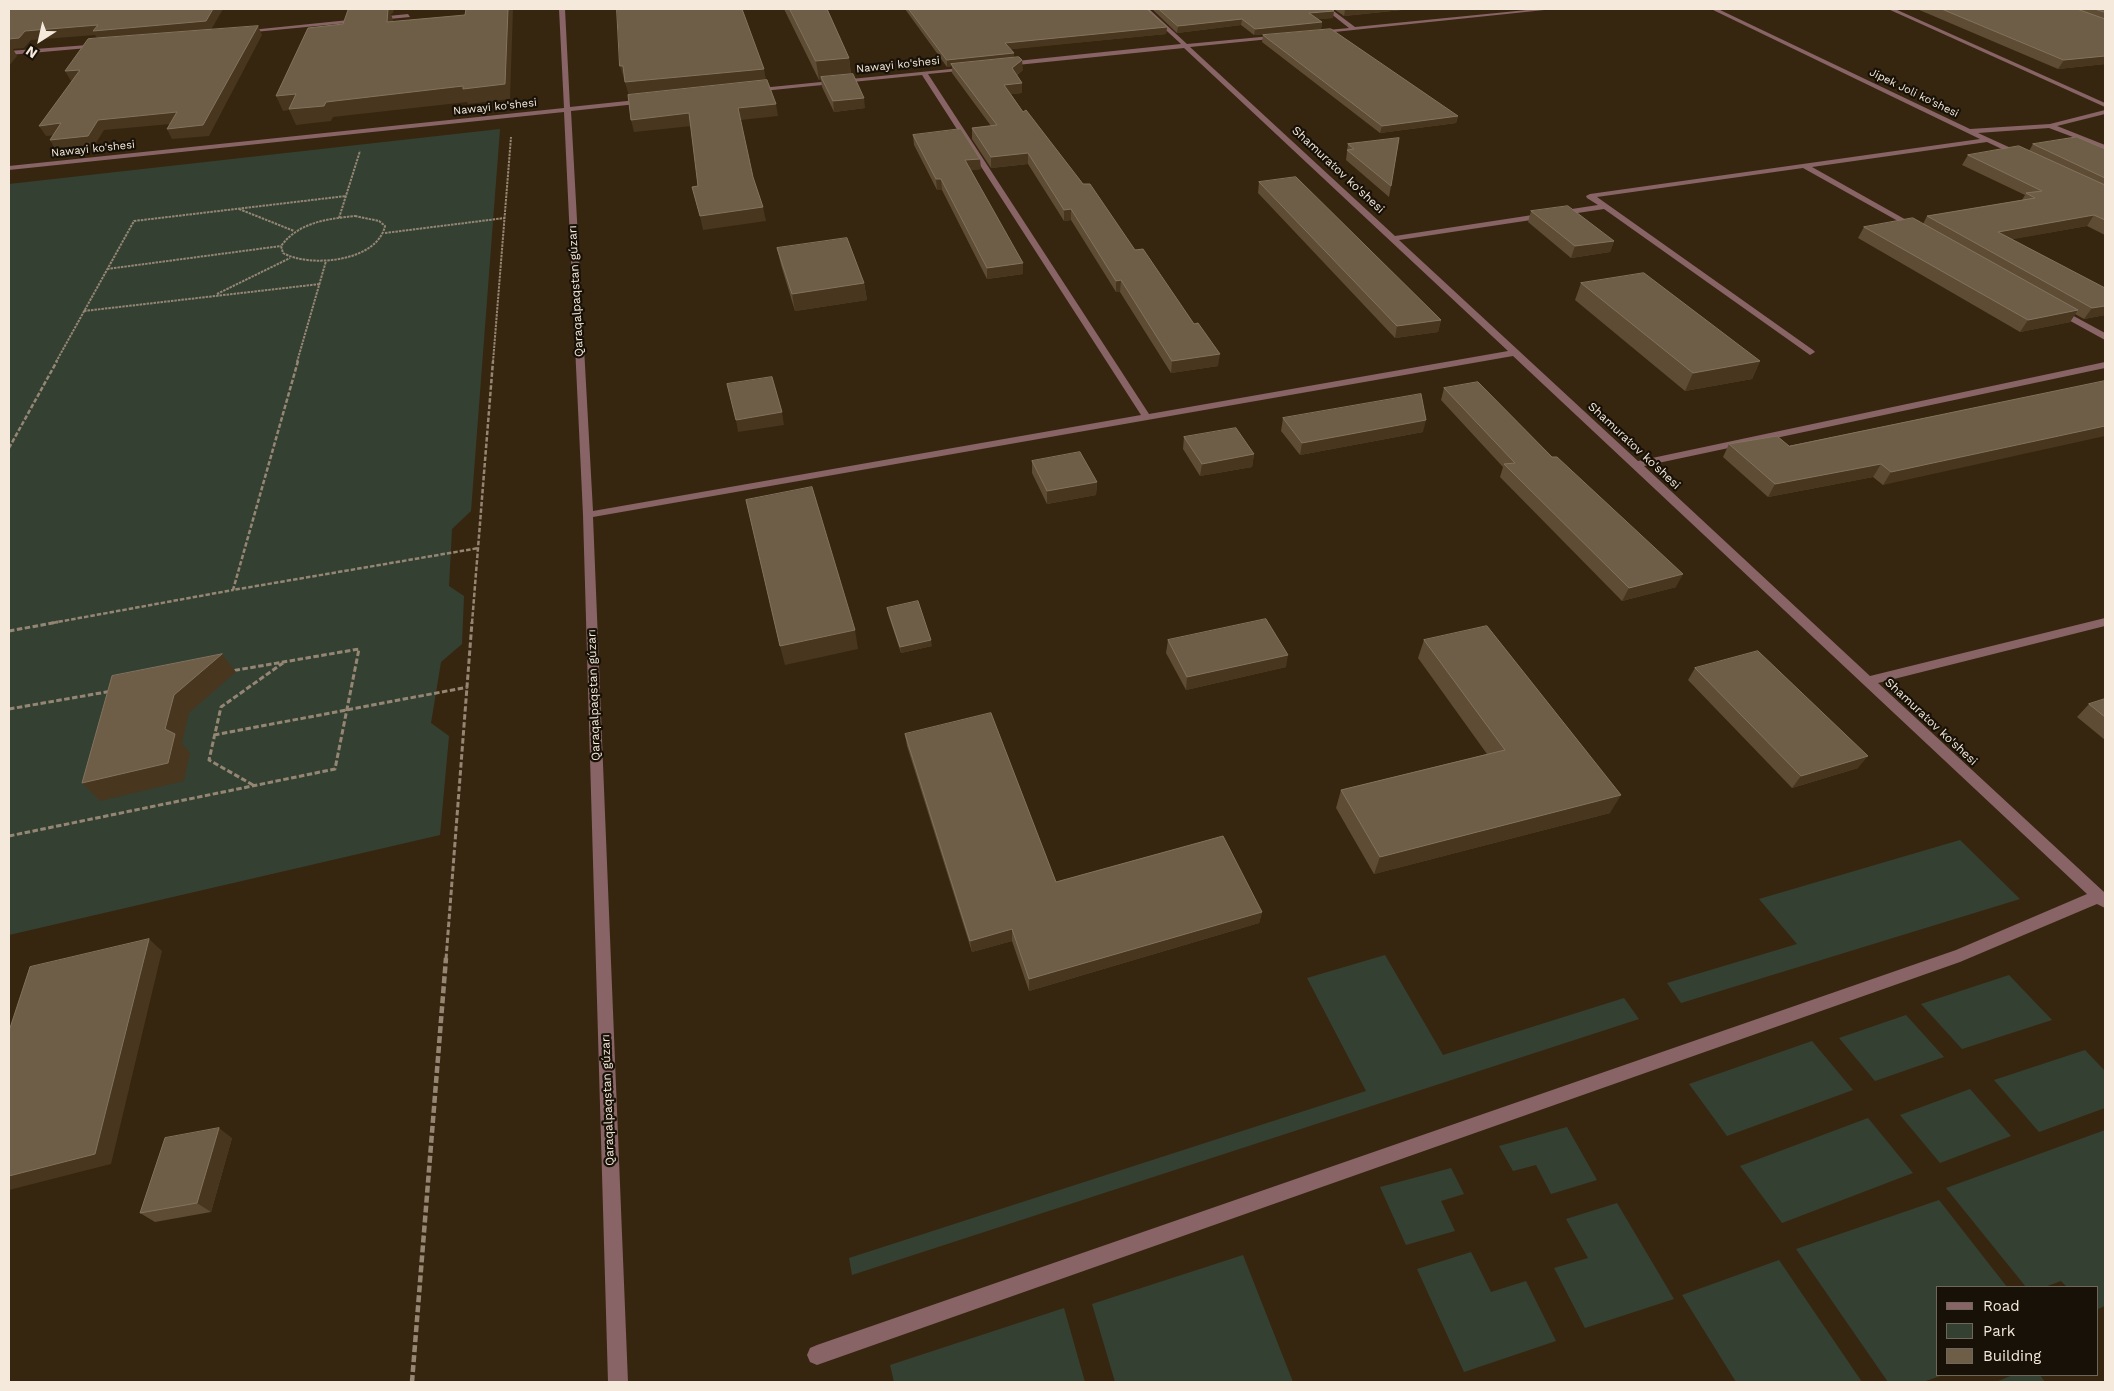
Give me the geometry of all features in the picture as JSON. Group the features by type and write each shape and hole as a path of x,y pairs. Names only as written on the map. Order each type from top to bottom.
{"street":[{"name":"Qaraqalpaqstan gúzarı","path":"562,9 588,515 618,1382"},
{"name":"Shamuratov ko'shesi","path":"1146,9 2102,899"},
{"path":"1328,9 1354,29"},
{"path":"1305,34 1520,10 1551,9"},
{"name":"Jipek Joli ko'shesi","path":"1714,9 2024,157"},
{"path":"1891,9 2102,100 2105,105"},
{"path":"233,32 408,16"},
{"path":"1001,65 1285,36"},
{"path":"9,53 106,44"},
{"name":"Nawayi ko'shesi","path":"742,91 972,68"},
{"path":"924,73 1146,416"},
{"name":"Nawayi ko'shesi","path":"9,168 654,100"},
{"path":"1969,131 2050,126 2105,112"},
{"path":"2050,126 2105,147"},
{"path":"1810,352 1590,196 1988,140"},
{"path":"1805,166 1923,233"},
{"path":"1393,239 1605,206"},
{"path":"2048,305 2105,337"},
{"path":"588,515 1515,353"},
{"path":"1636,465 2105,365"},
{"path":"1868,681 2105,622"},
{"path":"817,1355 1960,955 2102,899"}],"path":[{"path":"412,1382 512,115"},
{"path":"339,218 362,145"},
{"path":"9,448 134,221 346,196"},
{"path":"238,209 294,232"},
{"path":"355,216 374,220 384,226 385,233 380,240 356,254 326,261 304,261 291,258 283,253 282,246 285,239 294,232 322,220 339,218 355,216"},
{"path":"385,233 504,218"},
{"path":"107,269 282,246"},
{"path":"214,296 291,258"},
{"path":"233,590 326,261"},
{"path":"84,311 320,284"},
{"path":"9,630 479,548"},
{"path":"9,836 335,769 359,649 225,672"},
{"path":"254,786 209,760 220,707 284,662"},
{"path":"214,735 468,687"},
{"path":"9,709 117,690"}],"green space":[{"path":"500,129 471,511 452,529 449,586 464,596 462,644 441,662 431,723 449,736 440,835 9,935 9,184"},
{"path":"1960,840 2020,899 1681,1003 1667,983 1797,944 1759,899"},
{"path":"1385,955 1443,1055 1624,998 1639,1019 852,1275 849,1258 1366,1091 1307,978"},
{"path":"2009,975 2052,1020 1962,1049 1921,1004"},
{"path":"1906,1015 1944,1057 1875,1081 1839,1038"},
{"path":"1812,1041 1853,1090 1727,1136 1689,1084"},
{"path":"2085,1050 2105,1071 2105,1108 2039,1132 1994,1080"},
{"path":"1970,1089 2011,1136 1940,1163 1900,1115"},
{"path":"1868,1118 1913,1173 1782,1223 1740,1166"},
{"path":"1567,1127 1597,1180 1551,1194 1536,1165 1513,1171 1499,1146"},
{"path":"2105,1130 2105,1306 2099,1309 2099,1286 2066,1286 2061,1281 2048,1286 2025,1286 1946,1188"},
{"path":"1451,1168 1464,1194 1441,1201 1455,1231 1406,1245 1380,1187"},
{"path":"1939,1200 2006,1286 1936,1286 1936,1376 1940,1376 1923,1382 1888,1382 1796,1249"},
{"path":"1617,1203 1674,1299 1585,1328 1554,1268 1588,1258 1566,1219"},
{"path":"1471,1252 1491,1292 1526,1281 1556,1341 1464,1372 1417,1269"},
{"path":"1243,1255 1293,1382 1115,1382 1092,1304"},
{"path":"1779,1260 1862,1382 1736,1382 1682,1295"},
{"path":"1064,1308 1085,1382 894,1382 890,1365"},
{"path":"2011,1376 2041,1376 2045,1382 1996,1382"}],"building":[{"path":"9,9 213,9 206,21 93,31 98,25 25,31 19,38 9,39"},
{"path":"388,9 387,22 465,15 466,9 508,9 505,84 463,89 463,86 326,102 324,106 289,109 296,94 276,96 308,28 343,24 348,10"},
{"path":"617,9 742,9 764,69 625,82 623,66 620,66"},
{"path":"790,9 827,9 849,58 816,61"},
{"path":"909,9 1147,9 1167,27 1005,43 1014,53 947,60"},
{"path":"1159,9 1331,9 1334,11 1309,13 1322,22 1255,29 1242,19 1178,26"},
{"path":"1942,9 2077,9 2105,19 2105,56 2064,60"},
{"path":"258,26 203,125 167,129 177,112 98,120 88,136 50,140 61,123 39,126 80,70 65,71 88,39"},
{"path":"1331,29 1458,116 1382,126 1263,35"},
{"path":"1019,57 1022,60 1012,68 1022,83 1004,85 1023,112 1026,110 1083,184 1090,184 1135,250 1143,249 1194,324 1198,323 1220,354 1172,361 1121,280 1116,281 1071,209 1064,210 1028,153 991,157 972,128 997,125 951,64"},
{"path":"853,74 864,98 833,101 821,77"},
{"path":"767,80 776,104 738,108 753,177 763,207 700,216 692,187 698,186 689,113 631,120 628,95"},
{"path":"961,129 980,159 965,160 1023,263 987,268 941,179 936,179 913,135"},
{"path":"2077,137 2105,149 2105,178 2033,144"},
{"path":"1399,138 1391,186 1347,150 1354,149 1348,144"},
{"path":"2019,146 2105,185 2105,220 2094,215 1998,232 2105,288 2105,306 2092,308 1927,216 2035,198 2026,193 2042,191 1968,155"},
{"path":"1296,177 1441,320 1397,326 1259,182"},
{"path":"1568,206 1614,241 1575,246 1531,211"},
{"path":"1913,218 2078,310 2028,320 1864,227"},
{"path":"847,238 864,283 792,294 777,248"},
{"path":"1644,273 1760,361 1693,373 1581,283"},
{"path":"772,377 782,412 736,420 727,384"},
{"path":"2105,381 2105,426 1891,472 1881,464 1775,484 1729,444 1777,436 1789,446"},
{"path":"1478,382 1552,457 1557,457 1683,574 1629,588 1504,464 1515,463 1444,388"},
{"path":"1421,394 1426,420 1302,443 1283,418"},
{"path":"1236,428 1254,454 1202,464 1184,437"},
{"path":"1080,452 1097,482 1047,491 1032,461"},
{"path":"812,487 855,630 780,646 746,500"},
{"path":"918,601 931,640 900,647 887,608"},
{"path":"1266,619 1288,655 1187,677 1168,640"},
{"path":"1487,626 1621,795 1380,857 1341,790 1505,750 1424,640"},
{"path":"1758,651 1868,756 1801,776 1695,668"},
{"path":"222,654 174,695 165,729 175,734 168,763 82,783 112,676"},
{"path":"2105,699 2105,717 2089,704"},
{"path":"991,713 1056,882 1223,836 1262,912 1029,979 1012,929 970,941 905,734"},
{"path":"149,939 95,1154 9,1176 9,1031 30,967"},
{"path":"219,1128 197,1203 140,1213 165,1138"}]}
